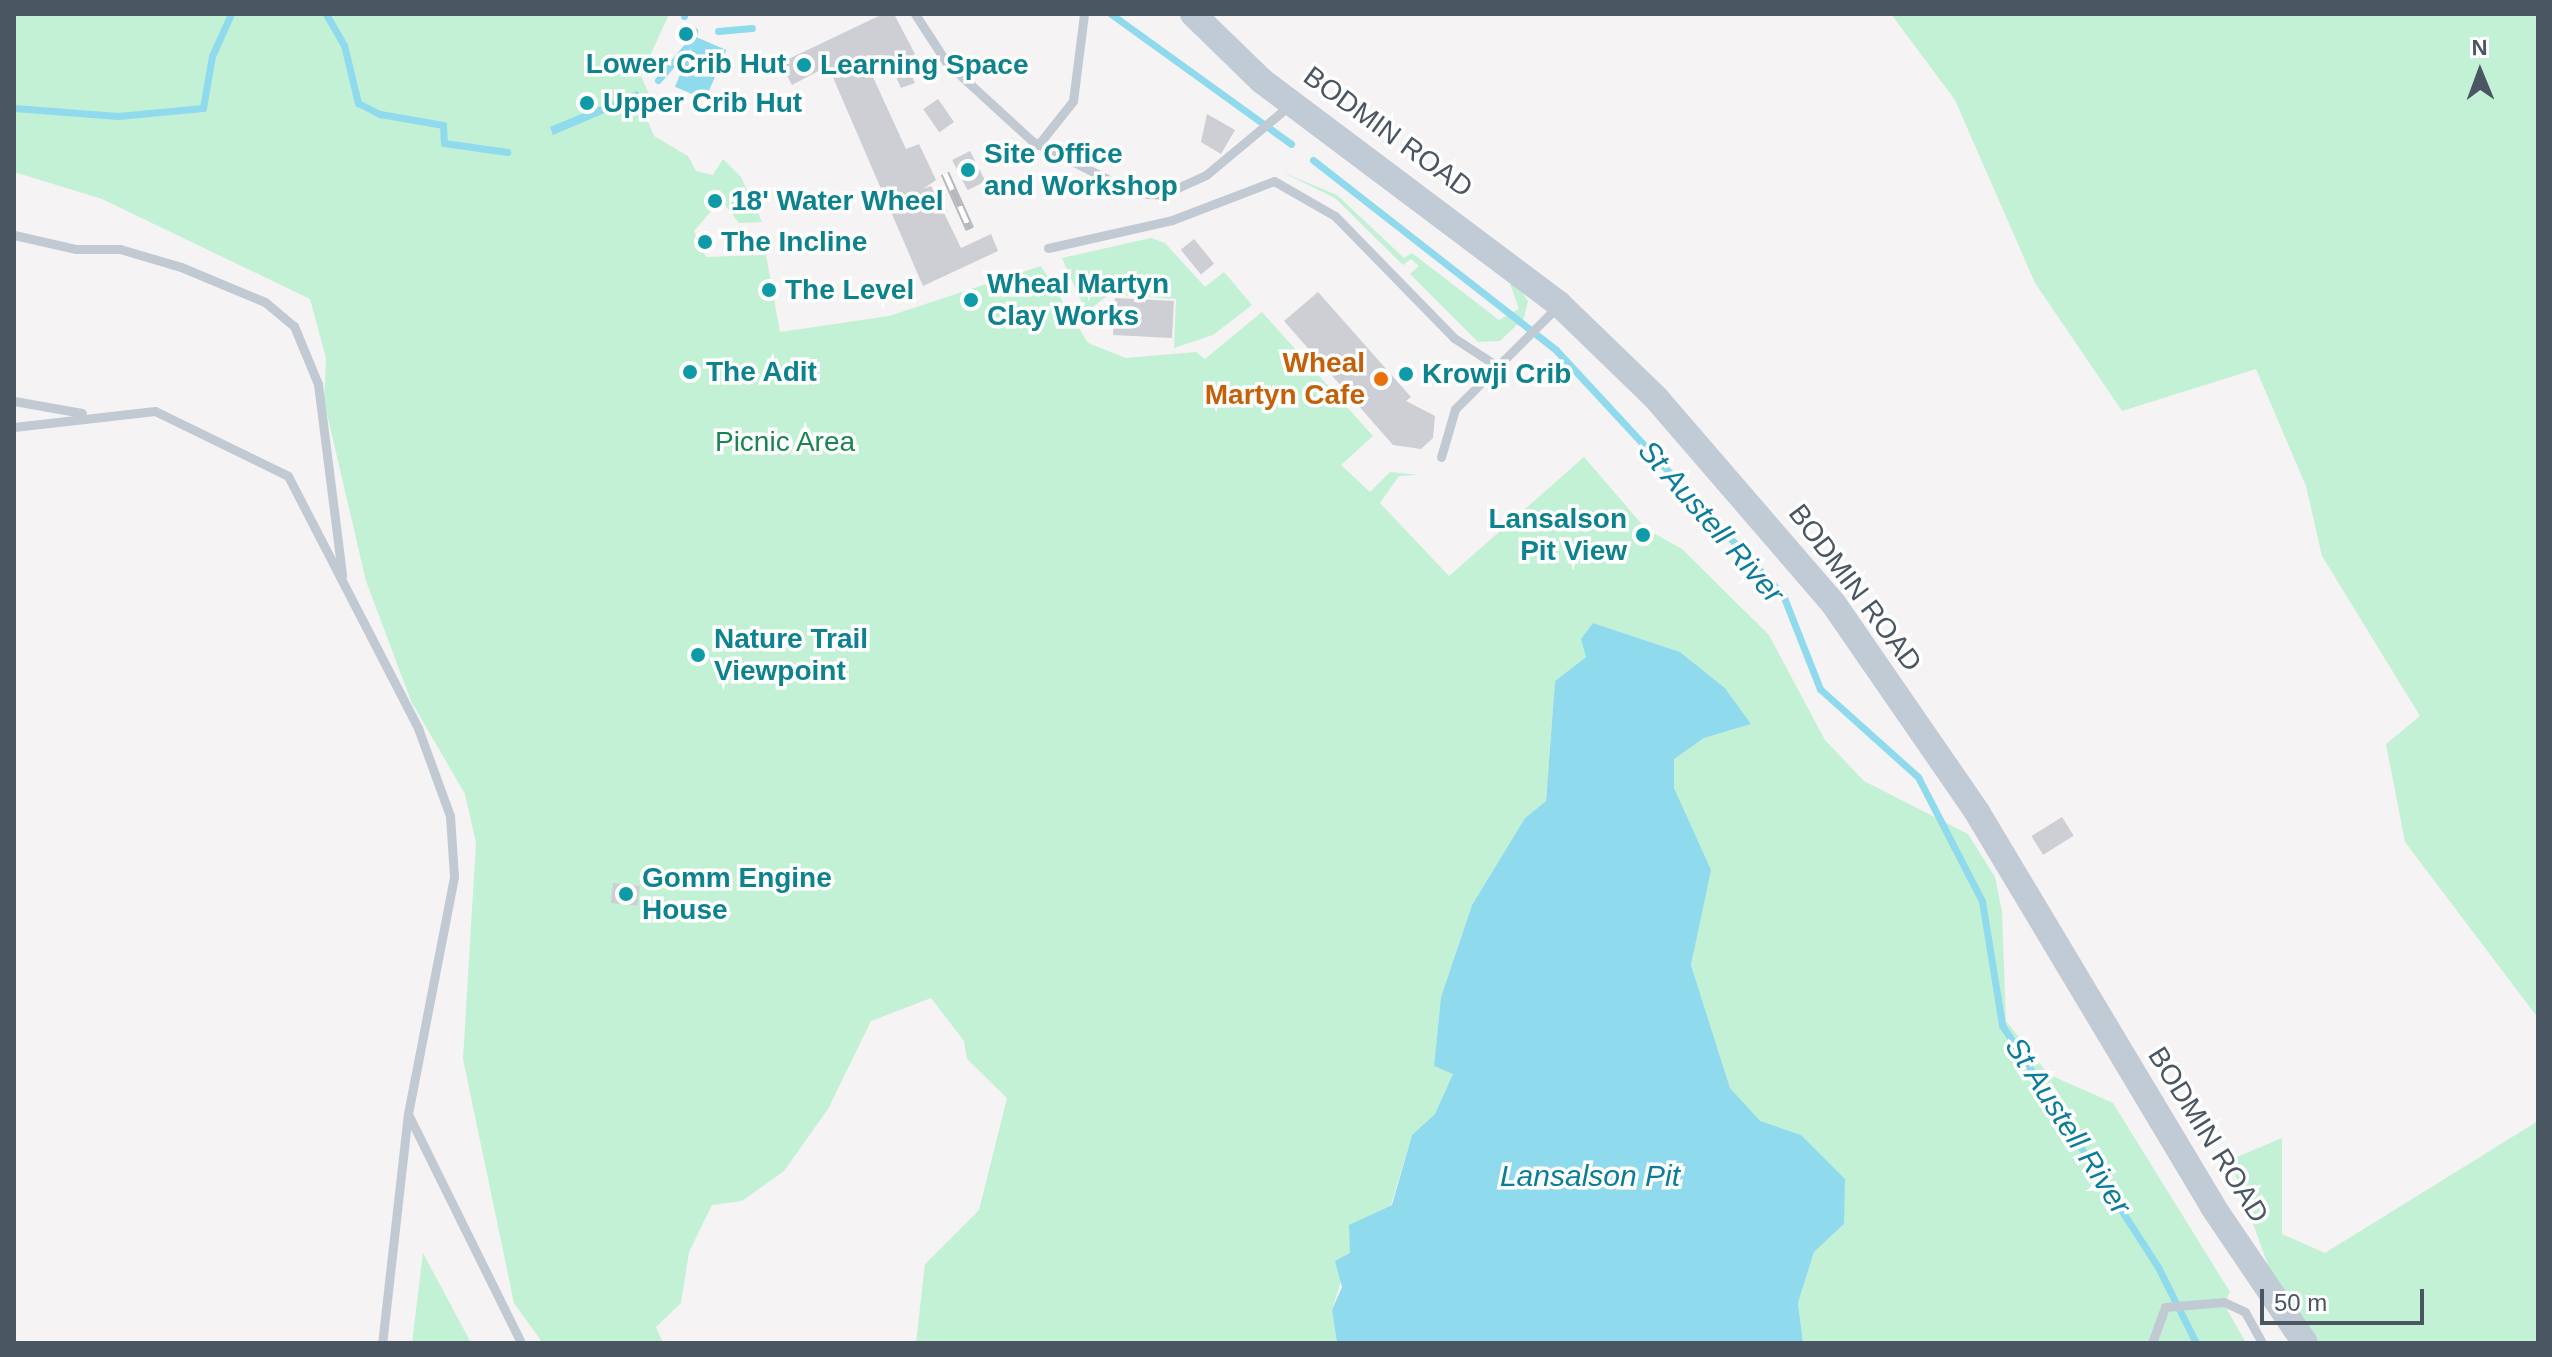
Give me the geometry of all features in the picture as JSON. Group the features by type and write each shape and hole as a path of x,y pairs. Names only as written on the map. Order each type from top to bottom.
{"main road":[{"name":"BODMIN ROAD","path":"1193,14 1285,110 1554,310 1656,398 1833,603 1977,812 2213,1207 2305,1343"}],"lane":[{"path":"915,14 947,63 1038,145 1091,176 1162,195 1206,175 1263,132 1285,110"},
{"path":"1038,145 1073,101 1084,14"},
{"path":"1048,248 1172,220 1274,181 1335,216 1454,338 1497,366"},
{"path":"14,235 76,249 120,249 181,267 265,302 294,326 318,384 342,583"},
{"path":"1441,457 1448,420 1554,310"},
{"path":"14,401 89,414"},
{"path":"14,427 89,414 155,411 288,476 418,728 450,816 454,877 408,1113 382,1343"},
{"path":"408,1113 521,1343"},
{"path":"2152,1343 2168,1307 2235,1305 2262,1343"}],"green space":[{"name":"Picnic Area","path":"14,14 669,14 641,76 650,96 647,119 654,136 688,156 696,171 713,175 723,159 741,177 762,222 739,223 721,200 694,231 706,257 766,255 780,332 889,316 1041,266 1088,343 1126,358 1196,352 1205,359 1262,312 1373,436 1341,465 1370,492 1390,472 1419,475 1399,476 1380,503 1449,576 1584,457 1646,529 1682,549 1769,635 1825,740 1864,781 1968,834 1995,877 2002,911 2006,1021 2048,1074 2113,1103 2230,1292 2224,1304 2246,1343 1803,1343 1798,1303 1814,1252 1844,1224 1801,1135 1760,1122 1730,1088 1691,965 1710,870 1674,788 1673,759 1704,738 1751,724 1725,688 1680,652 1593,623 1586,657 1555,681 1546,801 1525,818 1472,905 1441,997 1434,1066 1454,1073 1435,1114 1412,1135 1391,1205 1373,1214 1350,1253 1332,1310 1337,1343 916,1343 925,1264 979,1210 1007,1098 967,1059 964,1041 931,998 871,1021 828,1109 784,1171 742,1201 712,1205 689,1252 681,1303 656,1327 663,1343 542,1342 514,1303 463,1059 476,843 465,794 411,701 366,581 324,401 326,358 310,299 102,199 14,172"},
{"path":"1891,14 2538,14 2538,1018 2405,842 2386,744 2420,716 2322,556 2306,486 2256,369 2122,411 2035,283 1955,100"},
{"path":"1282,172 1337,195 1404,258 1412,253 1499,320 1519,309 1509,281 1519,287 1528,301 1524,318 1500,341 1478,342 1410,274 1419,266 1411,259 1403,265 1335,198"},
{"path":"1151,238 1165,243 1205,287 1224,272 1252,305 1213,335 1174,348 1176,299 1110,294 1086,312 1062,258"},
{"path":"2538,1121 2538,1343 2319,1343 2273,1279 2230,1160 2282,1138 2282,1234 2325,1253"},
{"path":"423,1253 471,1343 412,1343"}],"water":[{"path":"696,37 726,50 705,100 675,87"},
{"path":"637,91 642,97 553,135 550,127"},
{"name":"Lansalson Pit","path":"1593,623 1680,652 1725,688 1751,724 1704,738 1674,759 1674,788 1711,870 1691,965 1730,1088 1760,1121 1801,1135 1845,1179 1844,1224 1814,1252 1798,1303 1803,1343 1337,1343 1332,1310 1342,1287 1335,1261 1350,1253 1349,1225 1392,1205 1412,1135 1435,1114 1453,1074 1434,1066 1441,997 1472,905 1525,818 1546,801 1555,681 1586,657 1581,639"}],"building":[{"path":"883,14 894,14 915,54 905,61 915,83 901,88 892,68 873,77 906,149 919,144 936,180 923,189 931,186 961,248 991,234 998,251 923,286 828,66 792,85 780,63"},
{"path":"938,99 954,122 939,132 923,109"},
{"path":"1207,114 1235,130 1221,154 1201,142"},
{"name":"Site Office and Workshop","path":"970,151 985,181 968,190 952,160"},
{"path":"1194,239 1214,264 1201,275 1181,250"},
{"path":"1318,292 1411,397 1406,401 1435,416 1433,438 1421,449 1393,445 1284,321"},
{"path":"1115,298 1174,301 1172,338 1113,335"},
{"path":"2062,817 2074,836 2043,855 2031,836"},
{"name":"Gomm Engine House","path":"613,883 640,886 638,906 611,903"}],"waterway":[{"path":"14,108 118,116 203,108 212,56 231,14"},
{"path":"326,14 344,45 358,103 380,114 443,125 444,143 507,152"},
{"name":"St Austell River","path":"1111,14 1291,144"},
{"path":"658,80 689,44 694,31 684,27"},
{"path":"718,31 752,28"},
{"name":"St Austell River","path":"1313,160 1556,350 1783,595 1820,689 1918,777 1982,901 2002,1025 2158,1267 2196,1343"}],"railway":[{"path":"945,173 970,229"}],"place":[{"name":"Lower Crib Hut","path":"686,34"},
{"name":"Learning Space","path":"804,65"},
{"name":"Upper Crib Hut","path":"587,103"},
{"name":"Site Office and Workshop","path":"968,170"},
{"name":"18' Water Wheel","path":"715,201"},
{"name":"The Incline","path":"705,242"},
{"name":"The Level","path":"769,290"},
{"name":"Wheal Martyn Clay Works","path":"971,300"},
{"name":"The Adit","path":"690,372"},
{"name":"Krowji Crib","path":"1406,374"},
{"name":"Wheal Martyn Cafe","path":"1381,379"},
{"name":"Lansalson Pit View","path":"1643,535"},
{"name":"Nature Trail Viewpoint","path":"698,655"},
{"name":"Gomm Engine House","path":"626,894"}]}
